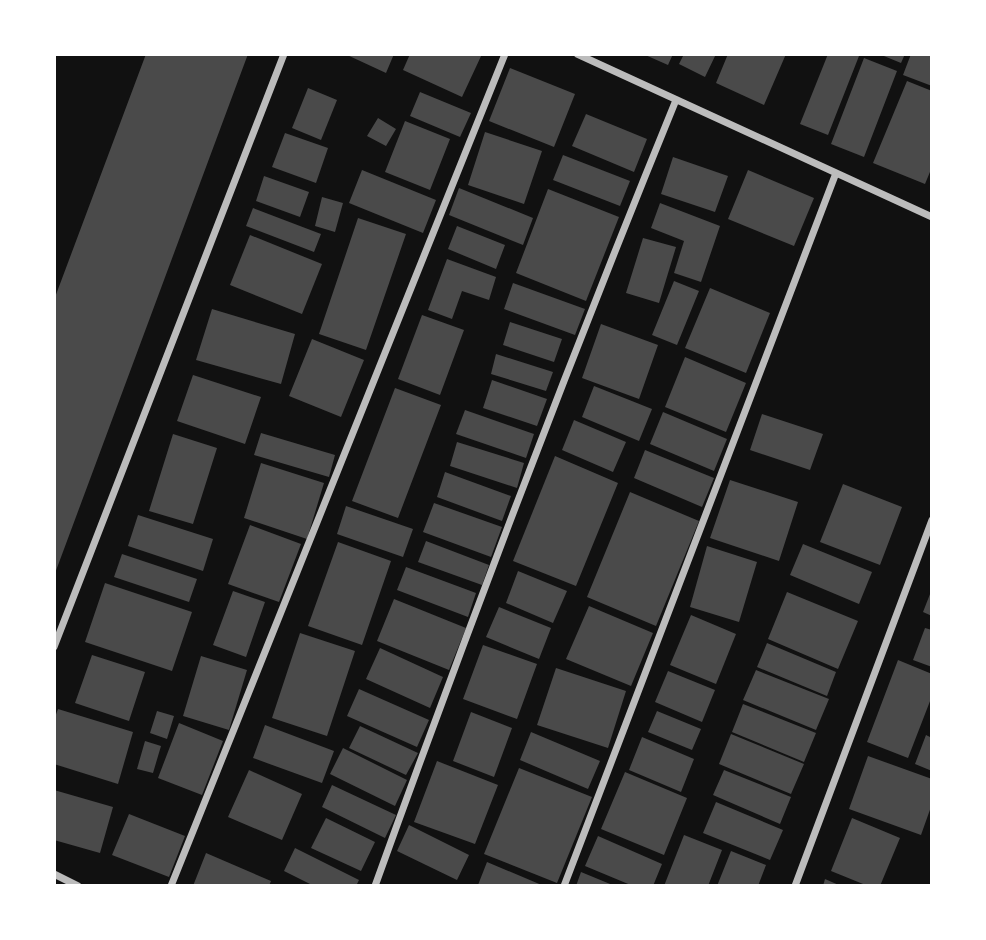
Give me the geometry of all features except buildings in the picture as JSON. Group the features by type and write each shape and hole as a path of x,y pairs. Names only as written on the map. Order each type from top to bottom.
{"street":[{"path":"54,648 284,54"},
{"path":"171,886 505,54"},
{"path":"577,54 932,217"},
{"path":"374,886 565,374 676,100"},
{"path":"564,886 836,173"},
{"path":"795,886 932,520"},
{"path":"54,874 79,886"}]}
